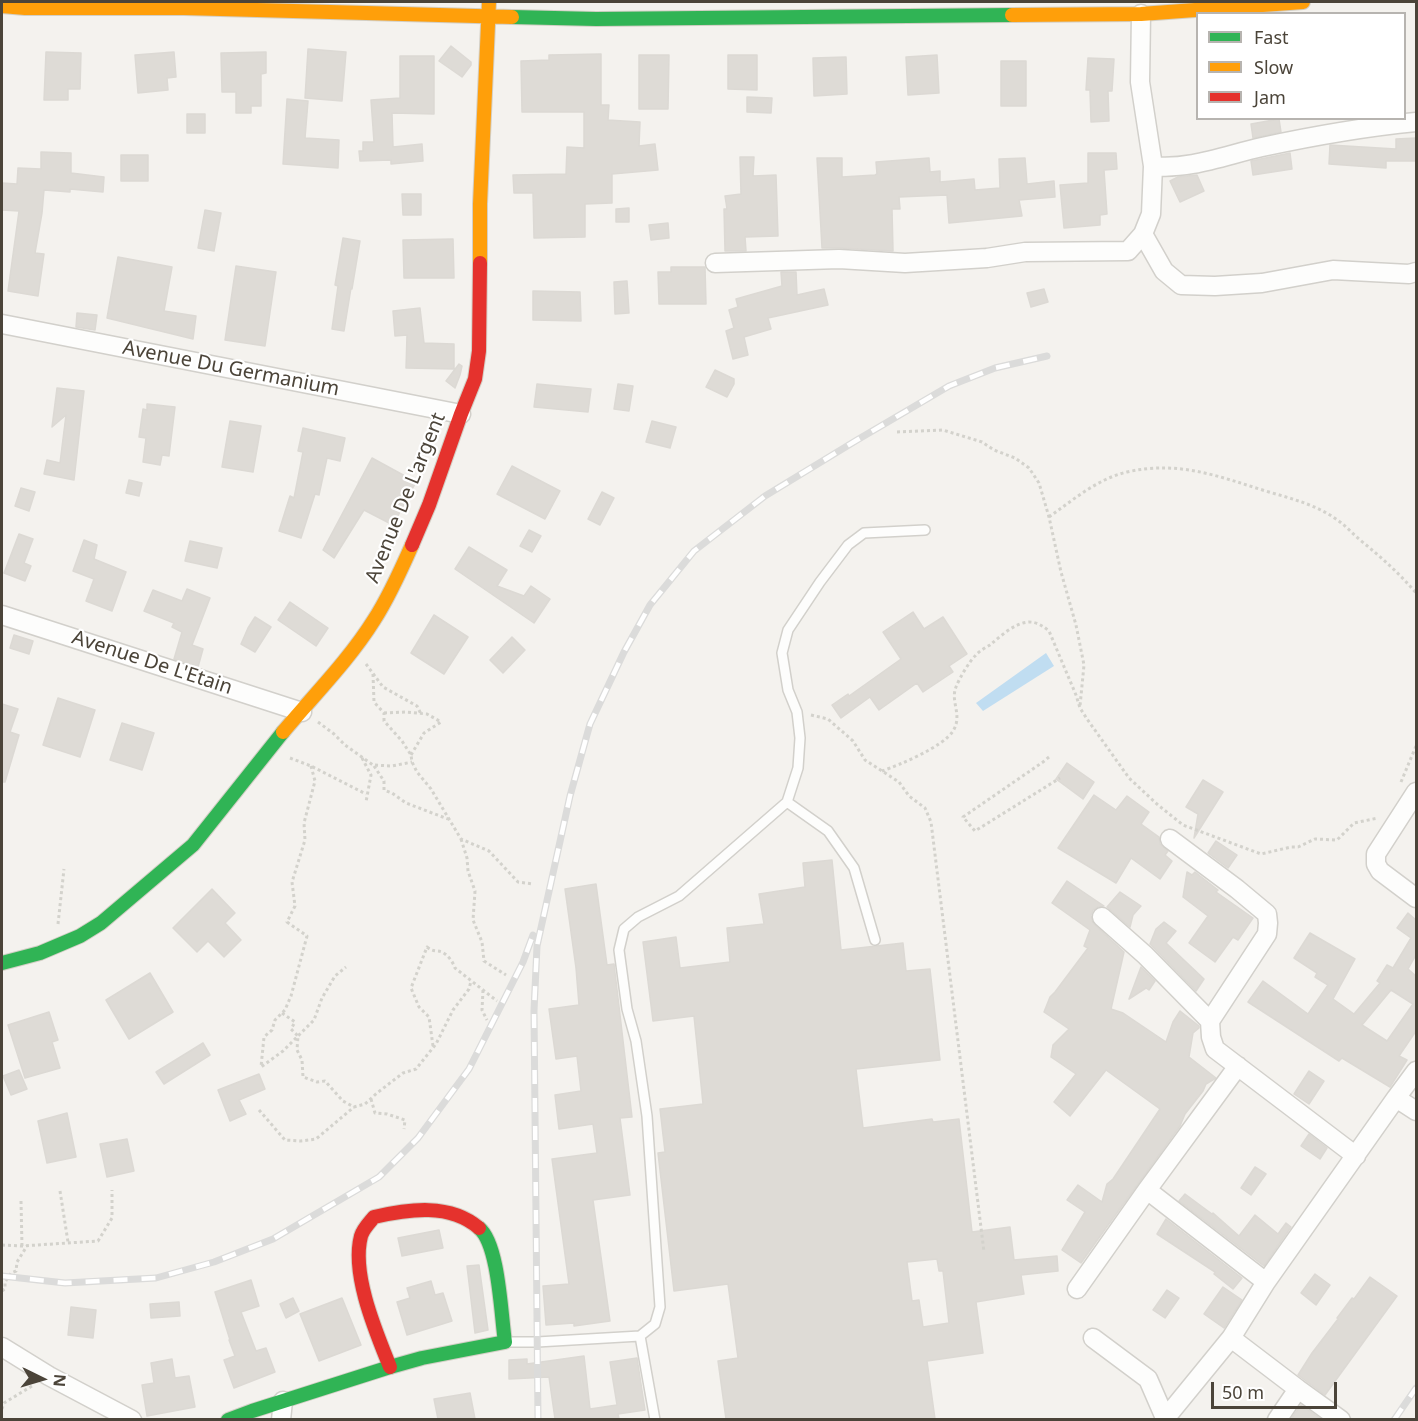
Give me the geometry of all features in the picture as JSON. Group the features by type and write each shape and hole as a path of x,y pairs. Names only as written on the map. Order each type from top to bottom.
{"street":[{"name":"Avenue De L'argent","path":"2,963 40,953 80,936 101,923 193,845 262,758 356,647 375,619 401,571 429,505 475,379 479,351 480,204 489,2"},
{"path":"2,6 25,8 184,5 596,19 971,9 1141,14 1303,2"},
{"path":"715,263 839,259 905,263 987,258 1025,252 1128,251 1143,234 1151,214 1153,166 1140,82 1141,14"},
{"path":"1153,166 1168,168 1188,165 1262,147 1370,127 1416,122"},
{"path":"1143,234 1164,271 1181,285 1215,286 1262,283 1333,270 1416,272"},
{"name":"Avenue Du Germanium","path":"2,324 461,414"},
{"name":"Avenue De L'Etain","path":"2,615 302,712"},
{"path":"1416,792 1376,854 1376,864 1380,871 1416,898"},
{"path":"1170,839 1267,914 1267,934 1210,1021 1211,1037 1215,1049 1356,1156"},
{"path":"1102,917 1210,1021"},
{"path":"1077,1289 1238,1066"},
{"path":"1093,1338 1148,1379 1164,1419 1231,1338 1266,1282 1416,1071"},
{"path":"1396,1098 1416,1111"},
{"path":"1147,1190 1266,1282"},
{"path":"228,1419 282,1410 390,1367 422,1358 505,1342 494,1257 484,1232 465,1217 434,1209 398,1211 374,1217 361,1234 359,1267 374,1328 390,1367"},
{"path":"1231,1338 1341,1419"},
{"path":"2,1347 49,1376 132,1419"},
{"path":"1277,1419 1298,1389"}],"lane":[{"path":"505,1342 640,1336 655,1324 660,1307 647,1116 636,1041 627,1009 619,950 624,929 638,917 679,896 787,802 798,768 800,738 797,712 788,690 782,653 788,630 848,545 864,533 925,530"},
{"path":"787,802 828,831 854,868 875,940"},
{"path":"640,1336 655,1419"}],"path":[{"path":"897,432 943,430 982,442 994,450 1015,458 1029,468 1039,483 1082,650 1084,665 1080,708"},
{"path":"1049,517 1103,480 1125,472 1151,468 1182,468 1208,473 1310,504 1336,519 1383,558 1416,593"},
{"path":"882,771 913,759 952,733 958,712 954,698 956,686 975,655 1018,624 1031,622 1049,631 1080,708 1129,778 1183,825 1262,855 1298,847 1315,839 1337,840 1354,823 1377,819"},
{"path":"422,714 417,706 382,687 373,674 374,702 384,713 384,721 402,741 411,755 417,772 432,789 461,839 475,891 473,920 482,942 484,961 506,975"},
{"path":"302,712 327,728 345,745 373,765 384,781 384,790 406,803 450,820"},
{"path":"797,712 828,719 853,741 865,760 899,782 909,796 925,808 931,822 984,1252"},
{"path":"384,713 427,714 441,722 424,733 411,755"},
{"path":"361,756 371,775 366,802"},
{"path":"1049,757 963,817 975,831 1060,778"},
{"path":"373,765 392,766 412,762"},
{"path":"346,967 335,976 322,998 314,1020 283,1051 261,1067 264,1037 272,1030 274,1020 285,1010 291,996 307,936 287,922 295,906 292,882 305,840 304,823 315,781 311,766 366,794"},
{"path":"461,839 489,851 518,882 533,884"},
{"path":"55,946 64,869"},
{"path":"433,1047 429,1017 419,1007 411,987 428,947 443,953 455,968 497,1001"},
{"path":"259,1110 285,1140 316,1139 354,1107 365,1104 403,1073 416,1069 433,1047 453,1010 469,989 471,981"},
{"path":"483,990 482,1010 487,1020"},
{"path":"282,1013 295,1022 291,1029 298,1036 297,1050 302,1060 303,1077 325,1082 343,1101 354,1107"},
{"path":"371,1099 375,1113 405,1120 404,1129"},
{"path":"2,1245 27,1246 98,1241 112,1218 112,1190"},
{"path":"60,1191 68,1243"},
{"path":"21,1202 22,1246"},
{"path":"2,1291 5,1289 5,1282 10,1273 16,1271 17,1262 27,1246"},
{"path":"2,1409 4,1403 49,1376"}],"water":[{"path":"1046,653 1054,666 983,711 976,703"}],"building":[{"path":"451,46 471,62 462,77 439,61"},
{"path":"308,49 346,52 342,101 305,98"},
{"path":"46,52 81,53 80,89 68,89 68,100 44,100"},
{"path":"174,52 176,77 167,78 168,90 138,93 135,55"},
{"path":"266,52 266,73 261,74 261,106 251,106 251,113 236,113 236,92 222,92 221,53"},
{"path":"601,54 601,105 609,105 608,120 640,122 639,146 655,144 658,170 612,174 612,203 585,204 585,237 534,238 533,193 514,193 513,175 566,174 567,147 584,148 584,112 522,112 521,61 549,60 549,55"},
{"path":"639,55 669,55 668,109 639,109"},
{"path":"728,55 757,55 757,90 728,89"},
{"path":"937,55 939,93 908,95 906,57"},
{"path":"400,56 434,56 434,114 392,113 393,147 422,144 423,161 391,164 391,160 360,161 359,151 363,151 363,142 374,142 371,100 400,98"},
{"path":"846,57 847,94 814,96 813,58"},
{"path":"1088,58 1114,59 1112,91 1108,91 1109,121 1091,122 1090,90 1086,90"},
{"path":"1001,61 1026,61 1026,106 1001,106"},
{"path":"747,97 772,98 771,113 747,112"},
{"path":"287,99 308,101 305,138 339,140 338,168 283,164"},
{"path":"187,114 205,114 205,133 187,133"},
{"path":"1279,120 1281,132 1253,138 1251,124"},
{"path":"1416,138 1416,161 1386,161 1386,168 1329,164 1330,145 1396,149 1396,139"},
{"path":"41,152 71,153 71,173 104,177 103,192 70,189 70,192 44,190 35,253 44,254 38,296 8,291 19,211 2,210 2,183 17,184 18,168 41,169"},
{"path":"1088,153 1116,153 1117,169 1104,170 1107,214 1100,215 1100,225 1064,228 1060,185 1088,183"},
{"path":"1290,153 1292,169 1253,175 1251,161"},
{"path":"121,155 148,155 148,181 121,181"},
{"path":"740,157 754,157 753,176 776,175 778,236 745,237 746,251 725,251 724,209 727,209 725,196 741,194"},
{"path":"817,158 842,158 842,177 875,175 877,174 876,162 929,158 930,172 940,171 940,182 974,179 975,190 1000,188 999,159 1025,158 1027,184 1054,181 1055,197 1019,200 1022,216 949,223 947,195 899,197 900,209 892,209 893,251 822,248"},
{"path":"1197,175 1204,191 1180,202 1170,181 1178,177"},
{"path":"402,194 421,194 421,215 403,215"},
{"path":"629,208 629,222 616,222 616,209"},
{"path":"205,210 221,213 214,251 198,248"},
{"path":"668,223 669,238 651,240 649,225"},
{"path":"343,238 360,241 344,331 332,329 338,286 335,285"},
{"path":"453,239 454,278 404,278 403,240"},
{"path":"118,257 172,267 164,311 196,316 193,339 107,318"},
{"path":"236,266 276,272 265,346 225,340"},
{"path":"671,267 705,267 706,304 659,304 658,272 671,272"},
{"path":"781,272 796,272 797,295 824,289 828,305 768,318 771,329 744,337 748,355 733,359 726,331 734,328 729,310 738,307 736,299 782,286"},
{"path":"627,281 629,313 615,314 614,282"},
{"path":"1044,289 1048,302 1031,307 1027,293"},
{"path":"533,291 580,292 581,321 533,320"},
{"path":"420,308 424,343 454,344 454,369 406,368 407,335 395,336 393,311"},
{"path":"77,313 97,315 95,330 76,327"},
{"path":"459,364 462,366 455,388 446,381"},
{"path":"715,370 734,379 734,384 727,397 706,387"},
{"path":"537,384 591,389 588,412 534,407"},
{"path":"618,384 633,386 629,411 614,409"},
{"path":"57,388 84,391 74,480 44,474 47,460 60,463 66,415 52,427"},
{"path":"147,404 175,407 169,456 162,455 160,465 143,462 146,438 139,437 143,409 147,410"},
{"path":"230,421 261,426 253,472 222,467"},
{"path":"652,421 676,427 670,448 646,442"},
{"path":"303,428 345,438 340,461 327,458 319,495 315,494 301,538 279,531 290,496 294,498 303,452 298,451"},
{"path":"372,458 416,482 393,525 364,510 334,558 323,550"},
{"path":"512,466 560,491 545,519 497,494"},
{"path":"129,480 142,483 139,496 126,493"},
{"path":"21,488 35,492 29,511 15,506"},
{"path":"602,492 614,498 600,525 588,519"},
{"path":"529,530 541,536 532,552 520,546"},
{"path":"19,534 33,539 24,563 31,566 25,581 4,573"},
{"path":"84,540 97,545 94,559 126,572 112,611 86,601 94,579 73,571"},
{"path":"190,541 222,548 217,568 185,561"},
{"path":"469,547 507,570 497,586 524,596 531,586 550,599 534,623 455,569"},
{"path":"187,589 210,598 192,645 203,649 198,667 174,659 182,632 172,627 174,623 144,611 153,590 182,601"},
{"path":"290,602 328,628 316,646 278,620"},
{"path":"913,612 924,629 943,617 967,654 949,666 953,672 923,692 917,683 879,710 870,697 841,718 832,705 848,694 849,696 901,659 883,632"},
{"path":"434,615 468,637 444,674 411,653"},
{"path":"255,617 271,627 255,652 241,644"},
{"path":"14,635 33,641 29,654 10,648"},
{"path":"512,637 525,650 503,673 490,660"},
{"path":"58,698 95,710 80,757 43,745"},
{"path":"2,704 18,709 10,732 19,735 5,782 2,782"},
{"path":"122,723 154,733 142,770 110,760"},
{"path":"1067,763 1094,782 1083,799 1056,779"},
{"path":"1203,780 1223,792 1194,838 1198,814 1186,807"},
{"path":"1094,795 1116,810 1127,796 1149,812 1141,824 1159,837 1160,844 1168,851 1165,855 1172,861 1160,879 1131,858 1116,883 1058,848"},
{"path":"1216,841 1237,855 1228,868 1208,853"},
{"path":"832,860 841,950 903,943 906,971 930,969 940,1060 856,1069 863,1128 932,1119 933,1122 959,1119 972,1232 1010,1227 1014,1260 1057,1256 1058,1271 1021,1275 1024,1294 976,1302 983,1353 927,1361 935,1419 726,1419 718,1361 738,1358 728,1284 674,1291 658,1153 665,1152 660,1109 703,1104 694,1016 653,1021 643,942 676,937 680,968 730,962 727,928 764,924 759,894 805,887 803,863","holes":["937,1259 939,1271 943,1271 949,1323 923,1327 919,1300 912,1301 907,1262"]},
{"path":"1187,872 1192,875 1195,872 1218,890 1216,892 1253,918 1238,940 1233,937 1215,962 1189,943 1208,916 1183,897"},
{"path":"1067,881 1104,906 1093,910 1092,921 1124,952 1111,1009 1123,1013 1166,1042 1173,1022 1180,1011 1199,1026 1193,1033 1189,1057 1216,1078 1206,1084 1185,1114 1180,1126 1081,1263 1062,1250 1085,1212 1067,1200 1078,1185 1102,1202 1107,1184 1113,1179 1160,1109 1106,1070 1070,1116 1054,1102 1076,1074 1051,1057 1053,1045 1069,1029 1044,1012 1050,997 1088,948 1084,946 1090,930 1052,903"},
{"path":"596,884 607,965 614,964 632,1117 620,1118 630,1195 593,1200 610,1321 574,1326 574,1323 546,1325 543,1286 569,1284 552,1159 597,1153 593,1124 559,1129 555,1095 581,1091 577,1056 556,1059 549,1009 579,1005 565,889"},
{"path":"212,889 235,913 225,923 241,940 224,957 208,941 197,952 173,928"},
{"path":"1120,892 1141,906 1133,915 1130,927 1107,907"},
{"path":"1408,913 1416,920 1416,955 1408,969 1416,976 1416,1031 1399,1056 1407,1060 1390,1087 1342,1058 1339,1061 1248,1002 1263,981 1308,1014 1328,985 1315,977 1317,973 1294,958 1310,933 1355,959 1333,999 1354,1014 1380,983 1377,981 1387,965 1393,968 1411,938 1397,928","holes":["1391,990 1413,1004 1387,1041 1362,1025"]},
{"path":"1164,922 1176,931 1166,943 1204,979 1196,991 1150,944 1156,929"},
{"path":"1141,967 1155,981 1149,990 1146,988 1129,999"},
{"path":"150,973 173,1012 129,1039 106,1000"},
{"path":"49,1012 58,1040 52,1042 60,1068 25,1078 8,1025"},
{"path":"203,1043 210,1055 164,1084 156,1072"},
{"path":"19,1070 27,1089 11,1095 3,1076"},
{"path":"1309,1071 1324,1081 1309,1104 1294,1094"},
{"path":"259,1074 265,1089 239,1100 246,1114 230,1121 218,1090"},
{"path":"67,1113 76,1157 47,1163 38,1121"},
{"path":"1309,1134 1327,1148 1320,1159 1301,1146"},
{"path":"127,1139 134,1171 107,1177 100,1144"},
{"path":"1255,1167 1266,1174 1251,1195 1241,1188"},
{"path":"1185,1194 1213,1213 1239,1236 1255,1215 1278,1234 1286,1223 1291,1227 1264,1266 1179,1201"},
{"path":"1166,1219 1242,1278 1233,1289 1214,1274 1215,1272 1157,1234"},
{"path":"439,1230 443,1248 402,1256 398,1238"},
{"path":"479,1265 488,1330 475,1333 467,1266"},
{"path":"1315,1274 1330,1285 1316,1305 1301,1293"},
{"path":"1370,1277 1397,1296 1325,1395 1298,1375 1337,1318"},
{"path":"251,1280 259,1306 241,1312 256,1351 266,1348 275,1372 234,1388 224,1360 235,1356 215,1292"},
{"path":"431,1281 435,1295 443,1293 452,1321 407,1335 397,1302 410,1298 407,1288"},
{"path":"1223,1287 1242,1300 1224,1328 1204,1314"},
{"path":"1167,1290 1179,1298 1165,1318 1153,1310"},
{"path":"293,1298 299,1311 286,1318 280,1304"},
{"path":"342,1298 361,1345 319,1361 300,1314"},
{"path":"179,1302 180,1316 151,1318 150,1304"},
{"path":"71,1307 96,1310 93,1338 68,1335"},
{"path":"584,1356 590,1409 617,1405 610,1362 637,1358 645,1410 618,1414 619,1419 555,1419 549,1377 509,1379 509,1360 527,1359 527,1364"},
{"path":"172,1359 175,1378 189,1376 195,1407 147,1416 142,1385 154,1383 151,1363"},
{"path":"470,1393 475,1419 438,1419 434,1399"},
{"path":"1301,1405 1321,1419 1291,1419"}],"railway":[{"path":"538,1420 534,1011 537,946 570,796 590,724 624,652 650,605 694,551 765,496 949,386 995,368 1047,356"},
{"path":"2,1276 65,1283 156,1278 214,1262 273,1239 379,1177 418,1138 469,1069 523,962 533,935"},
{"path":"1394,1420 1416,1388"}],"traffic: fast":[{"path":"512,17 596,19 1012,15"},
{"path":"2,963 40,953 80,936 101,923 193,845 283,732"},
{"path":"228,1420 390,1367 422,1358 505,1342 495,1264 486,1236 479,1228"}],"traffic: slow":[{"path":"480,263 480,204 489,2"},
{"path":"1012,15 1141,14 1303,2"},
{"path":"2,6 184,8 512,17"},
{"path":"283,732 364,635 390,593 412,545"}],"traffic: jam":[{"path":"412,545 475,379 479,351 480,263"},
{"path":"390,1367 366,1303 362,1285 359,1251 361,1236 365,1228 374,1217 415,1210 442,1211 468,1220 479,1228"}]}
